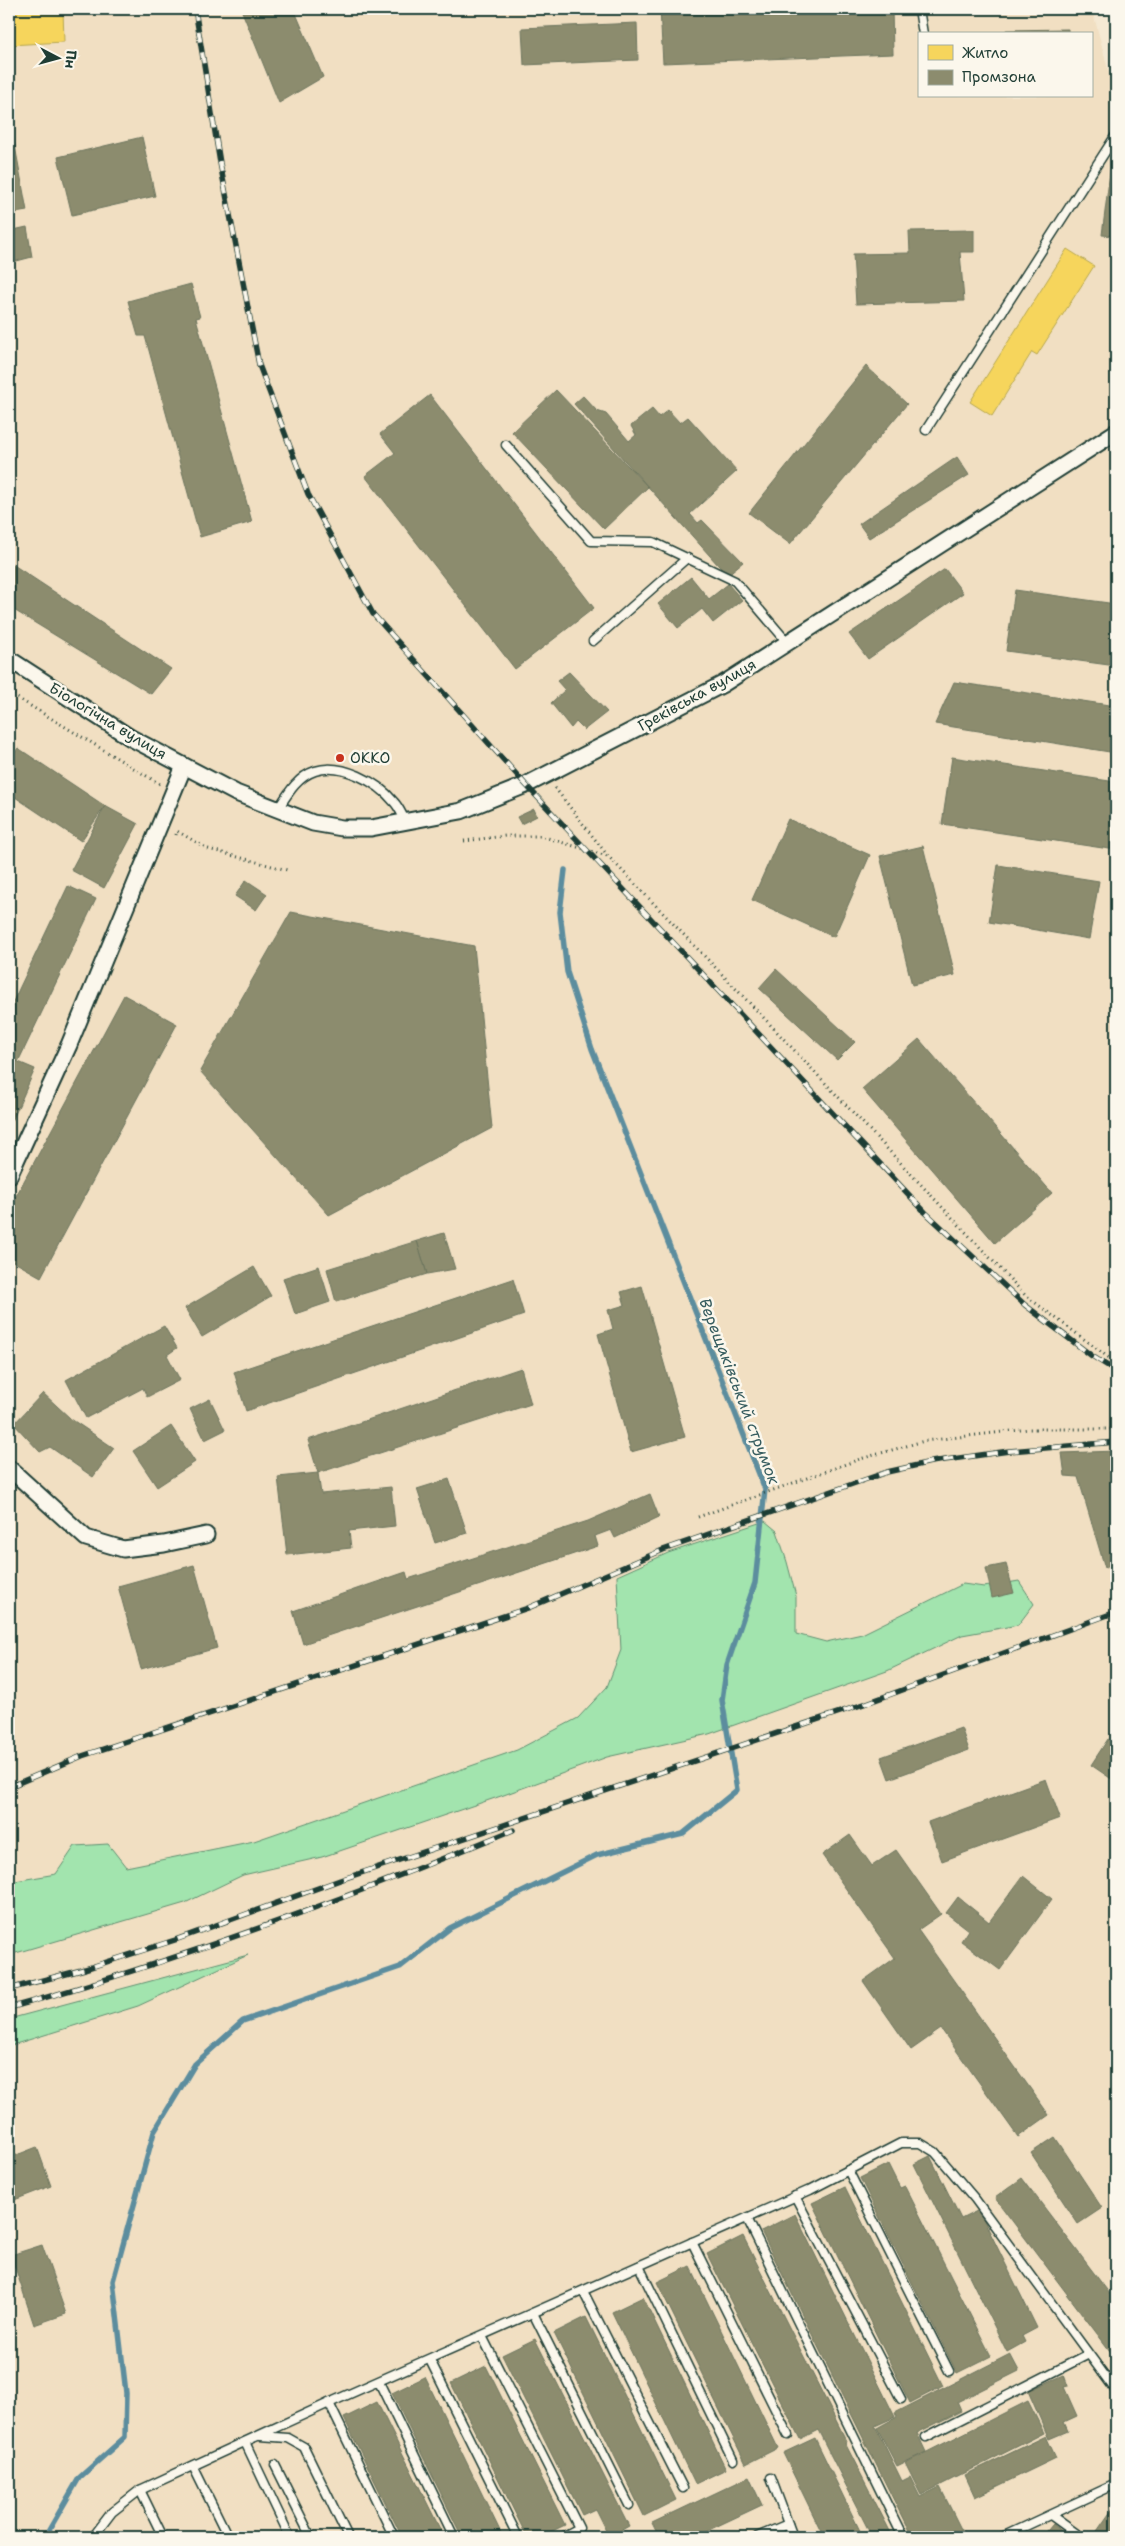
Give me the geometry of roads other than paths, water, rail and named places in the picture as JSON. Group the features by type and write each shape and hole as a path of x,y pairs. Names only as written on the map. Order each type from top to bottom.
{"street":[{"name":"Греківська вулиця","path":"236,793 313,823 342,828 371,828 461,811 546,776 723,684 1116,432"},
{"name":"Біологічна вулиця","path":"9,659 131,738 236,793"},
{"path":"9,1176 69,1045 184,766"},
{"path":"9,1468 86,1538 123,1549 164,1544 206,1535"}],"lane":[{"path":"919,9 923,32"},
{"path":"926,430 1116,135"},
{"path":"506,445 592,541 653,542 735,581 788,643"},
{"path":"593,641 687,558"},
{"path":"278,809 295,785 305,776 316,771 332,770 360,777 377,786 394,802 406,822"},
{"path":"93,2537 112,2512 140,2490 329,2403 430,2360 796,2196 902,2143 920,2143 936,2152 975,2199 1116,2392"},
{"path":"848,2170 949,2371"},
{"path":"796,2196 901,2400"},
{"path":"747,2218 903,2537"},
{"path":"692,2242 788,2435"},
{"path":"638,2266 733,2460"},
{"path":"583,2291 684,2488"},
{"path":"533,2313 629,2506"},
{"path":"482,2336 579,2528 562,2537"},
{"path":"926,2437 1087,2354"},
{"path":"430,2360 518,2537"},
{"path":"379,2382 454,2537"},
{"path":"329,2403 394,2537"},
{"path":"258,2436 288,2438 304,2446 348,2537"},
{"path":"245,2442 290,2537"},
{"path":"275,2465 311,2537"},
{"path":"193,2466 228,2537"},
{"path":"771,2478 793,2537"},
{"path":"1002,2537 1052,2516 1116,2484"},
{"path":"140,2490 163,2537"},
{"path":"1052,2516 1082,2537"},
{"path":"757,2537 788,2524"}],"waterway":[{"name":"Верещаківський струмок","path":"45,2537 79,2478 125,2437 126,2393 113,2281 154,2132 195,2064 243,2021 400,1967 450,1928 597,1855 683,1834 737,1790 722,1700 727,1665 755,1583 765,1489 592,1049 567,972 560,912 565,870"}],"railway":[{"path":"195,9 220,163 259,365 308,494 373,614 526,785 925,1212 1025,1305 1092,1356 1116,1371"},
{"path":"9,1787 82,1756 528,1608 663,1550 887,1472 931,1462 1009,1451 1116,1442"},
{"path":"9,1989 85,1969 175,1940 340,1880 864,1704 1116,1612"},
{"path":"9,2008 201,1949 389,1880 513,1830"}],"place":[{"name":"ОККО","path":"340,758"}]}
